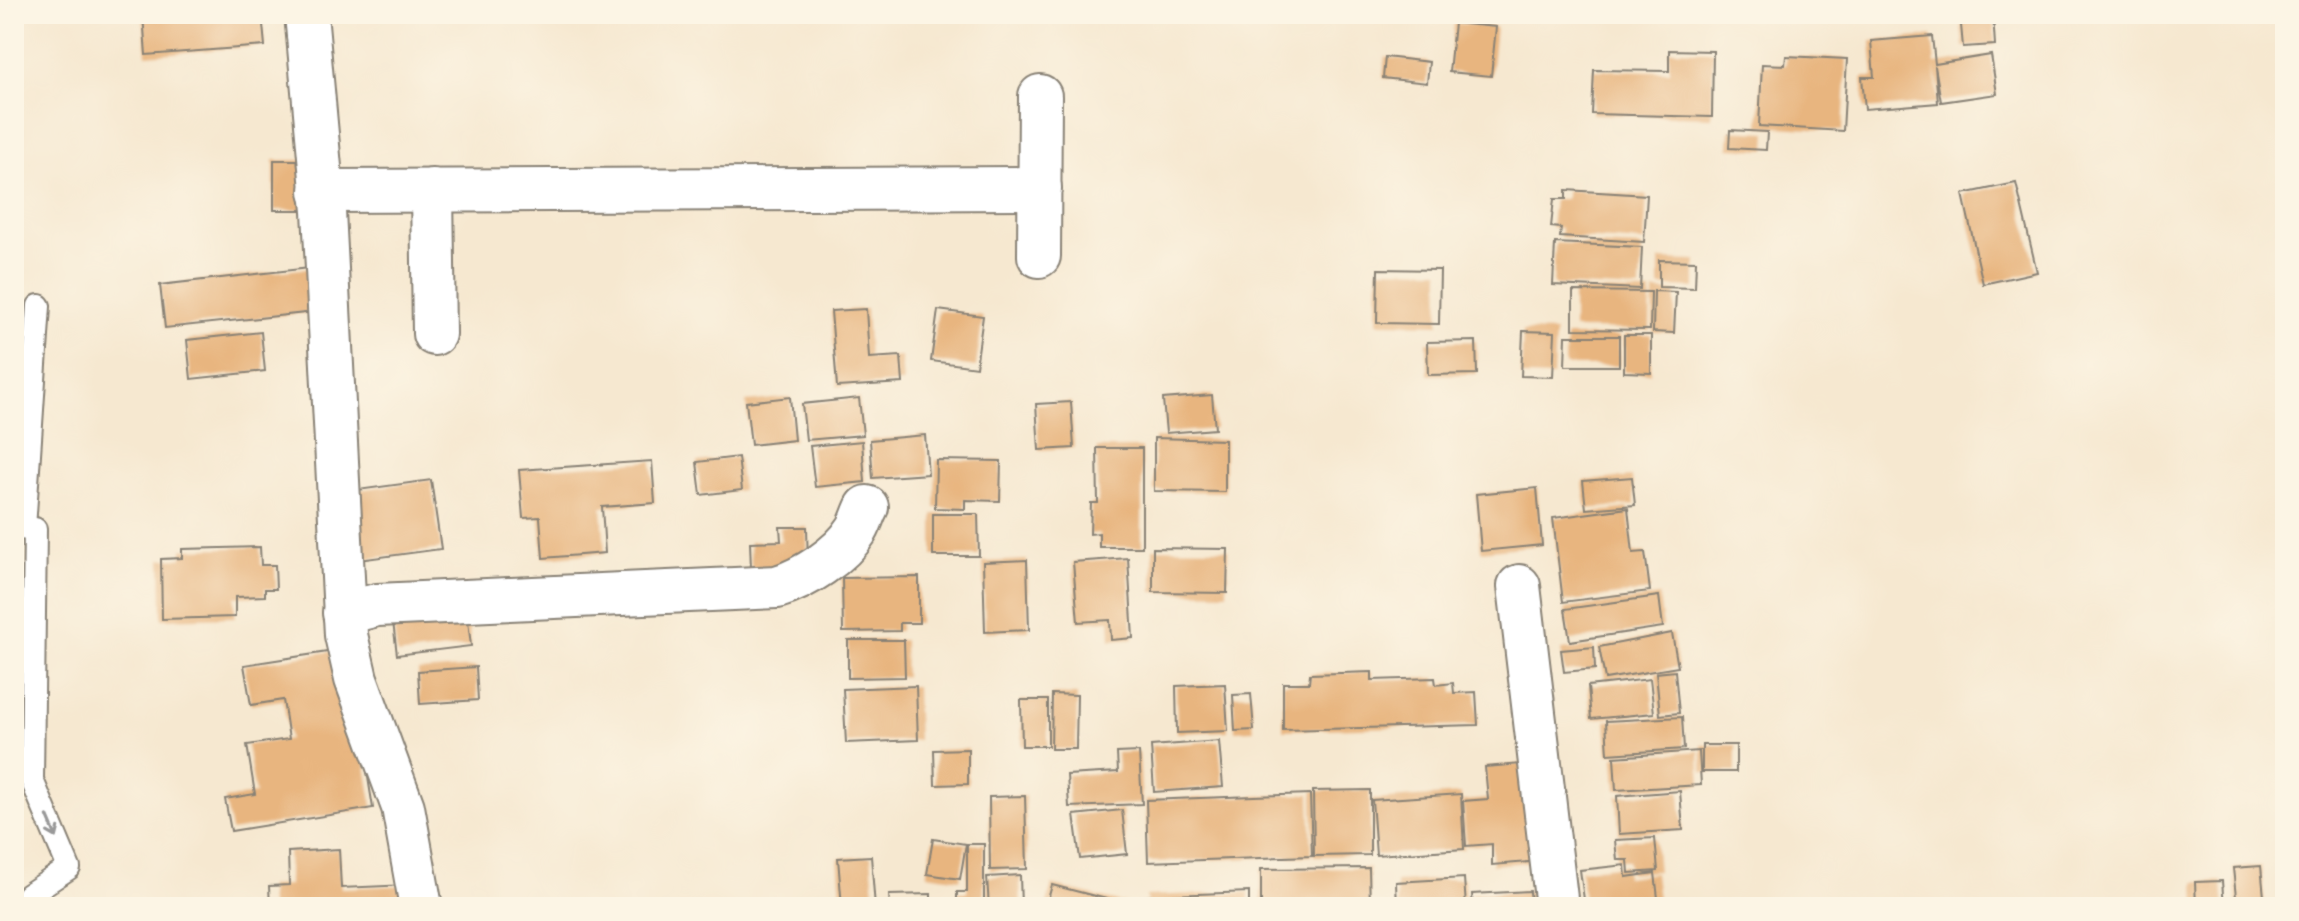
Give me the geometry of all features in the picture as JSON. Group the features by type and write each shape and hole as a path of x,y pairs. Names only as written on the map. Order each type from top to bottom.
{"street":[{"path":"306,14 321,191 346,635 356,679 403,807 421,907"},
{"path":"1039,256 1040,96"},
{"path":"321,191 1040,188"},
{"path":"432,190 434,334"},
{"path":"344,613 377,605 777,587 800,580 842,547 856,531 867,507"},
{"path":"1519,586 1557,907"}],"lane":[{"path":"28,907 28,895 69,868 32,780 35,529 19,528 39,306"}],"building":[{"path":"143,14 262,14 265,46 146,55"},
{"path":"1960,14 1993,14 1995,45 1963,47"},
{"path":"1454,23 1496,27 1491,76 1449,72"},
{"path":"1932,36 1935,64 1991,55 1997,94 1941,102 1935,66 1938,103 1865,109 1862,77 1874,77 1871,41"},
{"path":"1669,50 1713,51 1712,117 1592,114 1594,70 1669,71"},
{"path":"1786,56 1847,59 1843,131 1759,126 1762,64 1785,65"},
{"path":"1385,57 1429,62 1427,83 1383,78"},
{"path":"1730,130 1767,132 1766,150 1729,148"},
{"path":"274,160 311,160 311,210 274,210"},
{"path":"2016,183 2037,272 1983,284 1963,194"},
{"path":"1566,190 1647,195 1644,242 1560,237 1561,228 1551,227 1554,199 1566,199"},
{"path":"1555,243 1642,247 1640,289 1553,285"},
{"path":"1659,260 1696,261 1695,288 1659,287"},
{"path":"309,268 314,312 165,328 160,285"},
{"path":"1378,269 1440,270 1439,324 1377,323"},
{"path":"1573,291 1651,292 1650,330 1573,329"},
{"path":"1654,291 1676,292 1674,333 1653,332"},
{"path":"866,309 869,358 901,356 903,383 837,387 831,311"},
{"path":"938,310 983,316 976,367 931,361"},
{"path":"1523,331 1555,332 1553,377 1521,376"},
{"path":"261,332 265,371 191,379 187,340"},
{"path":"1624,335 1651,335 1651,373 1624,372"},
{"path":"1566,336 1619,336 1619,366 1565,366"},
{"path":"1476,341 1477,374 1428,375 1427,342"},
{"path":"1212,395 1215,429 1166,433 1163,399"},
{"path":"790,397 794,440 751,445 746,402"},
{"path":"859,398 863,435 806,440 802,404"},
{"path":"1071,402 1074,448 1039,450 1036,404"},
{"path":"925,435 928,474 873,478 870,440"},
{"path":"1154,438 1225,440 1225,492 1154,491"},
{"path":"862,441 865,482 815,487 810,446"},
{"path":"1097,448 1142,448 1142,547 1099,547 1099,533 1090,534 1091,503 1098,503"},
{"path":"738,457 742,490 701,495 697,462"},
{"path":"936,460 1001,461 1000,501 965,500 965,509 935,508"},
{"path":"652,461 655,503 602,507 605,553 543,558 540,517 523,518 519,470"},
{"path":"1632,477 1635,505 1586,509 1583,481"},
{"path":"431,480 441,549 359,560 350,491"},
{"path":"1537,488 1542,545 1481,551 1476,494"},
{"path":"1628,508 1633,553 1645,552 1650,591 1563,602 1553,518"},
{"path":"933,514 978,514 979,556 933,556"},
{"path":"780,527 807,527 808,567 751,569 750,542 781,541"},
{"path":"260,547 261,565 275,565 276,589 265,589 265,596 235,597 235,617 162,619 161,559 182,558 182,549"},
{"path":"1153,548 1228,549 1227,593 1153,592"},
{"path":"1128,558 1133,638 1111,640 1110,620 1078,622 1073,562"},
{"path":"1027,560 1029,630 985,632 983,562"},
{"path":"919,577 919,623 900,623 900,631 843,632 842,578"},
{"path":"1659,596 1663,627 1570,641 1565,609"},
{"path":"466,604 471,646 397,655 392,613"},
{"path":"1672,633 1678,667 1605,679 1599,647"},
{"path":"848,640 904,640 905,677 848,678"},
{"path":"1594,647 1595,669 1564,672 1561,650"},
{"path":"347,649 373,808 231,831 225,799 255,794 247,745 289,739 283,700 251,705 244,665"},
{"path":"476,667 478,700 420,704 418,671"},
{"path":"1675,671 1679,713 1660,715 1656,673"},
{"path":"1372,672 1372,680 1435,678 1436,685 1453,683 1454,693 1476,692 1478,725 1283,730 1283,683 1309,683 1310,674"},
{"path":"1650,679 1654,713 1591,719 1588,686"},
{"path":"1225,684 1228,731 1177,733 1176,686"},
{"path":"916,686 918,740 846,743 843,689"},
{"path":"1052,694 1077,695 1076,749 1051,749"},
{"path":"1251,694 1254,730 1235,731 1233,695"},
{"path":"1021,700 1048,700 1048,746 1022,746"},
{"path":"1682,717 1684,749 1608,754 1606,721"},
{"path":"1219,741 1223,787 1154,792 1151,746"},
{"path":"1702,745 1736,745 1736,772 1702,772"},
{"path":"968,749 968,784 935,785 934,750"},
{"path":"1699,751 1701,785 1616,790 1614,757"},
{"path":"1139,752 1142,804 1069,807 1067,775 1118,772 1117,753"},
{"path":"1534,763 1541,861 1492,865 1492,844 1466,846 1463,801 1488,799 1485,767"},
{"path":"1370,790 1370,855 1314,856 1313,791"},
{"path":"1680,791 1683,830 1619,834 1617,796"},
{"path":"1310,794 1312,856 1148,862 1146,800"},
{"path":"1461,794 1464,849 1376,855 1372,800"},
{"path":"1025,796 1027,869 990,870 989,797"},
{"path":"1122,810 1127,854 1080,859 1074,815"},
{"path":"1655,838 1658,871 1629,873 1628,860 1617,860 1615,840"},
{"path":"933,839 966,844 960,879 927,874"},
{"path":"967,844 984,844 984,907 957,907 957,892 967,892"},
{"path":"339,849 341,888 408,885 409,907 270,907 269,886 289,885 288,852"},
{"path":"871,856 875,907 842,907 838,858"},
{"path":"2279,864 2285,864 2285,895 2280,895"},
{"path":"1625,865 1626,877 1655,873 1659,907 1585,907 1580,870"},
{"path":"2261,866 2265,907 2237,907 2233,868"},
{"path":"1369,868 1370,907 1261,907 1261,869"},
{"path":"1020,875 1021,907 989,907 987,877"},
{"path":"1464,878 1466,907 1397,907 1396,882"},
{"path":"2222,881 2224,907 2196,907 2195,882"},
{"path":"1052,885 1134,906 1134,907 1046,907"},
{"path":"1530,891 1531,907 1473,907 1472,894"},
{"path":"1249,892 1249,907 1147,907 1146,896"},
{"path":"931,894 931,907 890,907 889,895"}]}
